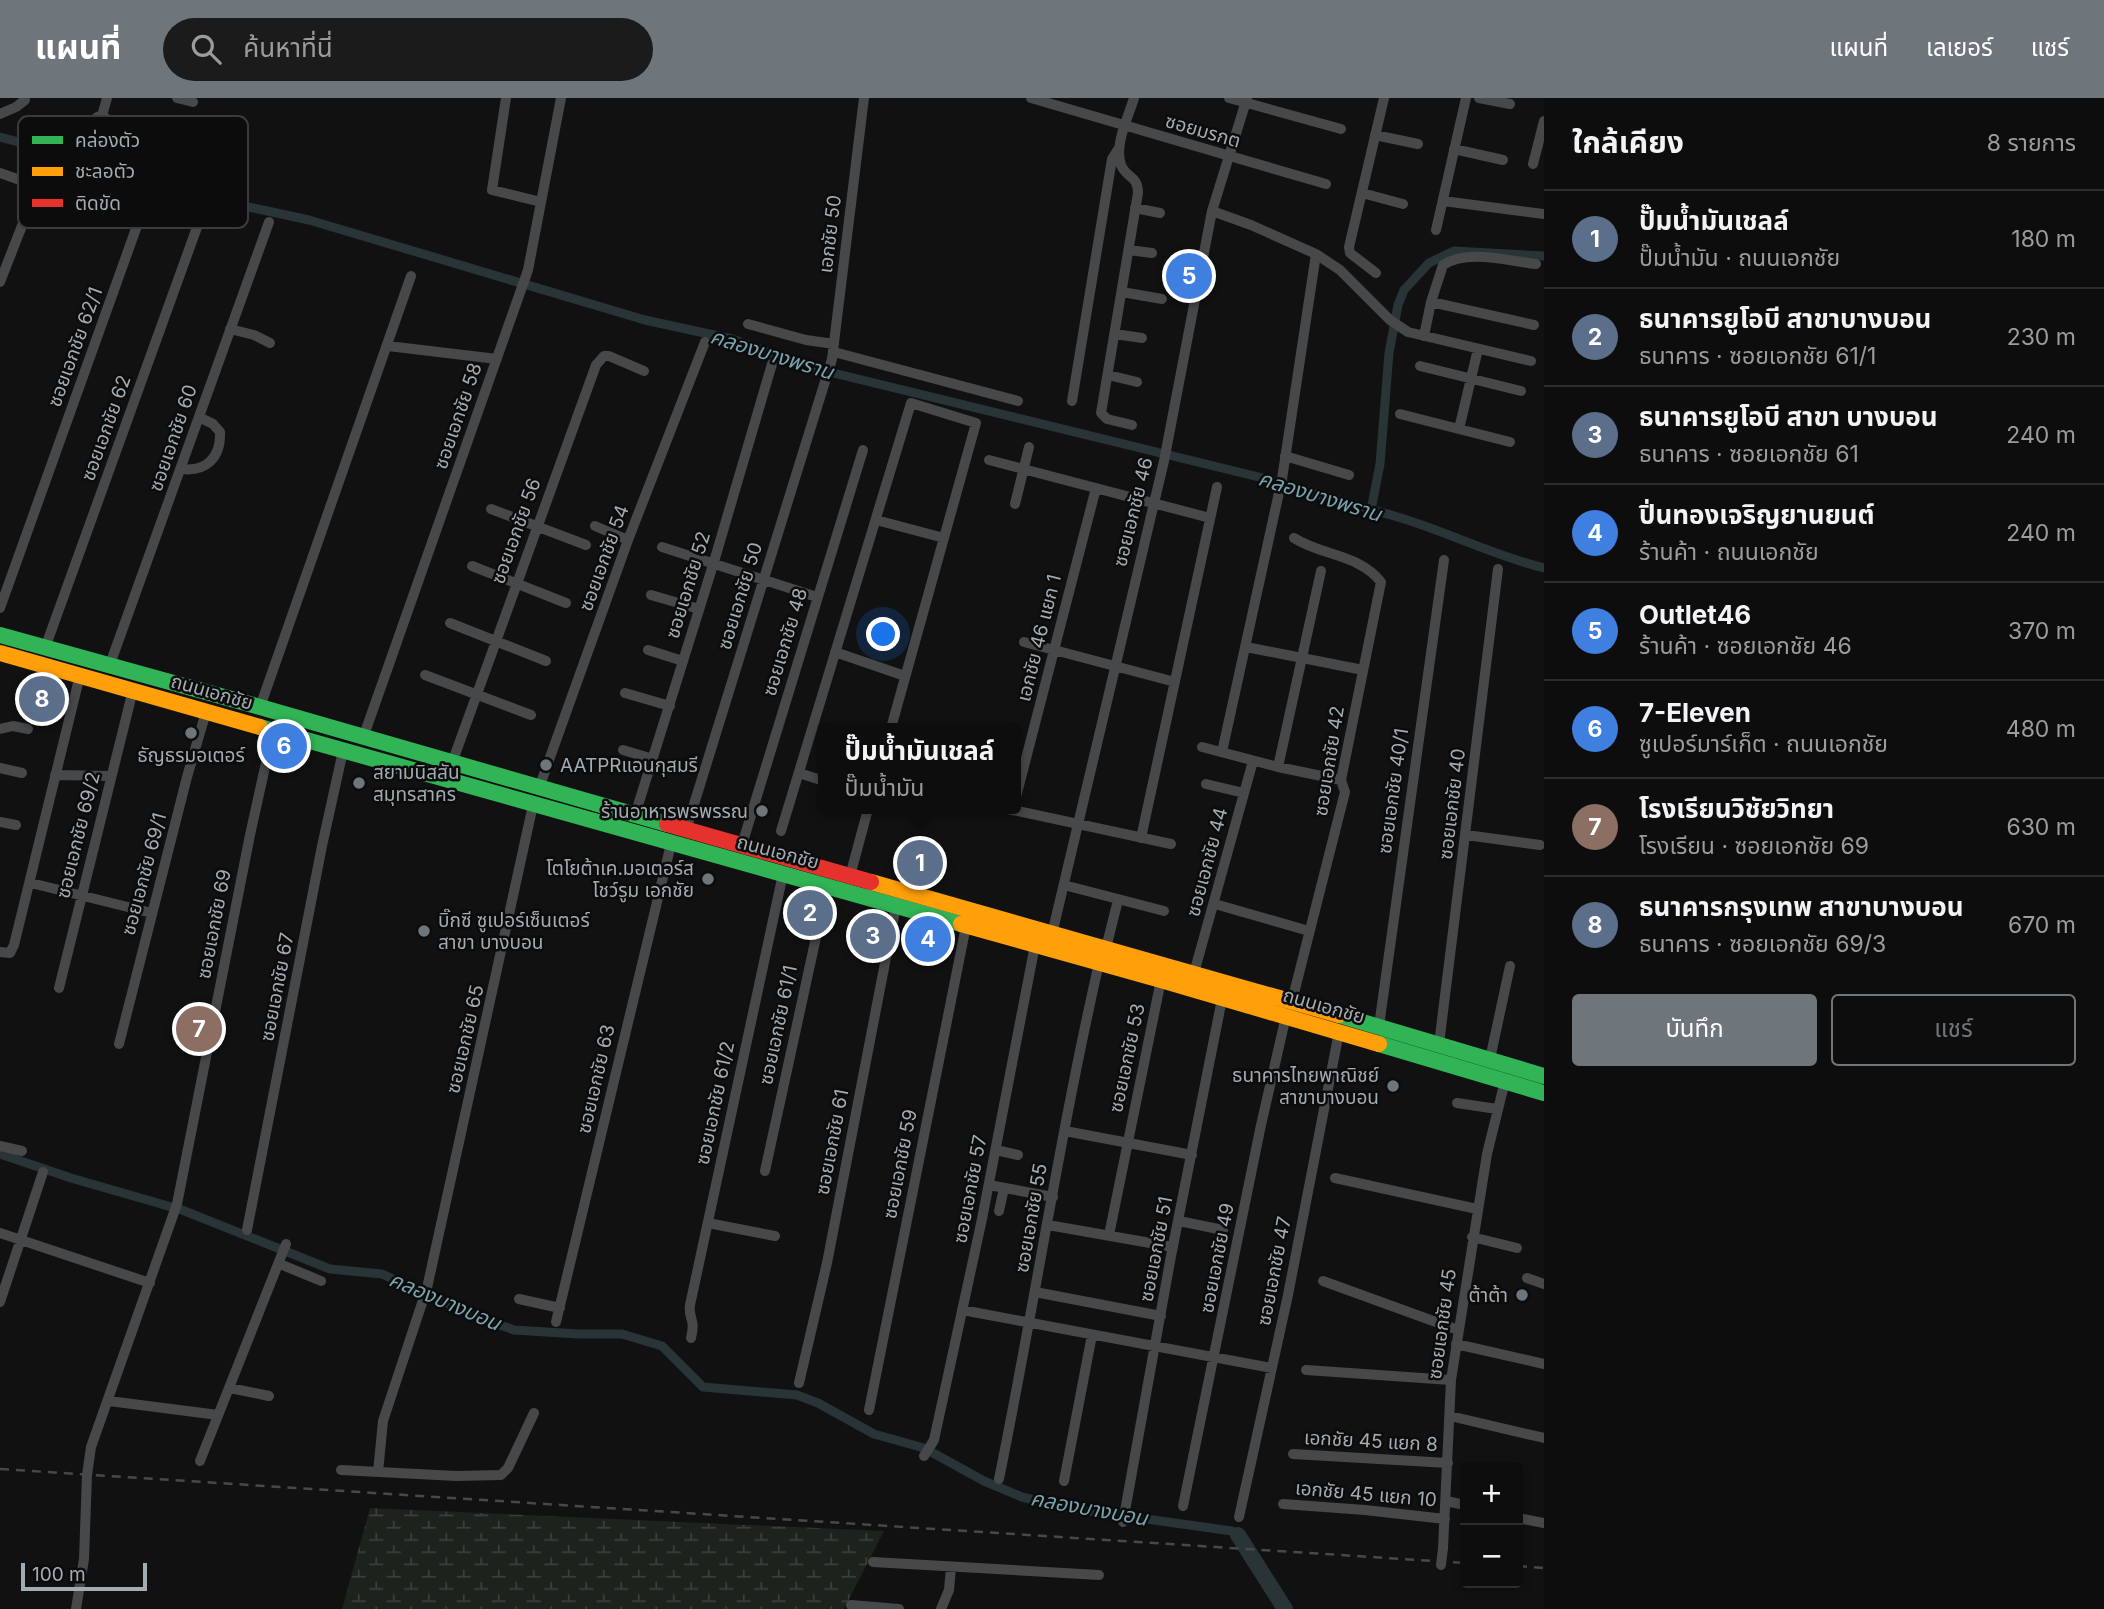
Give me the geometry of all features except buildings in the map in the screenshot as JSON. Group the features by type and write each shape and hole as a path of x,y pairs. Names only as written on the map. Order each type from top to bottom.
{"main road":[{"name":"ถนนเอกชัย","path":"0,635 1052,934 1161,980 1544,1093"},
{"name":"ถนนเอกชัย","path":"0,653 1035,945 1194,973 1544,1076"},
{"path":"1189,989 1194,973"}],"street":[{"path":"103,116 107,98"},
{"path":"177,98 193,102"},
{"path":"506,98 492,190 541,202"},
{"name":"ซอยเอกชัย 58","path":"362,738 528,270 561,98"},
{"name":"เอกชัย 50","path":"828,373 833,352 864,98"},
{"path":"1072,401 1112,159 1119,148 1134,98"},
{"path":"1229,98 1246,100 1341,129"},
{"path":"1340,270 1350,253 1352,229 1384,98"},
{"path":"1436,230 1466,98"},
{"path":"1479,98 1510,104"},
{"name":"ซอยมรกต","path":"1037,99 1326,184"},
{"path":"0,114 25,100"},
{"name":"ซอยเอกชัย 46","path":"1052,934 1164,461 1212,211 1246,100"},
{"path":"1533,164 1544,121"},
{"path":"1375,135 1418,144"},
{"path":"1119,148 1123,170 1135,179 1138,185 1102,417 1132,425"},
{"path":"1454,149 1503,160"},
{"path":"0,173 18,179"},
{"path":"1362,193 1403,204"},
{"path":"1443,201 1544,214"},
{"path":"1135,208 1160,214"},
{"path":"1212,211 1316,254 1340,270 1390,320 1408,332 1531,361"},
{"name":"ซอยเอกชัย 60","path":"109,667 270,222"},
{"path":"0,282 21,228"},
{"name":"ซอยเอกชัย 62/1","path":"0,608 136,228"},
{"name":"ซอยเอกชัย 62","path":"45,648 198,228"},
{"path":"1129,250 1152,253"},
{"path":"1350,253 1376,273"},
{"path":"1222,751 1286,456 1316,254"},
{"path":"1424,336 1443,265 1468,256 1536,264"},
{"path":"260,707 411,276"},
{"path":"1122,292 1162,299"},
{"path":"1431,302 1534,326"},
{"path":"748,324 806,340 833,352 1018,401"},
{"path":"230,329 254,335 270,343"},
{"path":"1115,334 1142,338"},
{"name":"ซอยเอกชัย 54","path":"539,788 628,540 705,342"},
{"path":"388,346 497,359"},
{"path":"1459,429 1478,349"},
{"name":"ซอยเอกชัย 56","path":"452,763 475,693 599,359 609,356 644,371"},
{"name":"ซอยเอกชัย 52","path":"635,815 713,565 772,363"},
{"path":"1420,366 1521,391"},
{"name":"ซอยเอกชัย 50","path":"686,830 828,373"},
{"path":"1108,375 1137,382"},
{"path":"781,831 911,403 976,423 892,723"},
{"path":"1400,414 1510,442"},
{"path":"181,469 195,471 203,468 211,462 220,440 220,432 213,424 199,417"},
{"path":"1015,504 1029,447"},
{"name":"ซอยเอกชัย 48","path":"737,862 863,450"},
{"path":"1286,456 1349,475"},
{"path":"989,460 1210,518"},
{"path":"1141,838 1217,487"},
{"name":"เอกชัย 46 แยก 1","path":"1021,778 1096,488"},
{"path":"491,509 586,545"},
{"path":"876,520 944,538"},
{"path":"595,527 628,540"},
{"name":"ซอยเอกชัย 42","path":"1292,1001 1345,792 1341,780 1381,582 1374,572 1351,559 1311,548 1294,538"},
{"path":"662,547 817,597"},
{"name":"ซอยเอกชัย 40/1","path":"1379,1026 1444,560"},
{"path":"472,566 566,603"},
{"name":"ซอยเอกชัย 40","path":"1439,1044 1498,569"},
{"path":"1278,767 1321,571"},
{"path":"651,595 699,609"},
{"path":"450,623 547,661"},
{"path":"1024,642 1175,682"},
{"path":"1246,647 1363,670"},
{"path":"648,650 683,661"},
{"path":"835,652 905,676"},
{"path":"0,953 12,951 31,883 80,675"},
{"path":"425,675 531,715"},
{"name":"ซอยเอกชัย 69/2","path":"59,988 133,690"},
{"path":"625,692 670,706"},
{"name":"ซอยเอกชัย 69/1","path":"119,1044 206,712"},
{"path":"0,729 13,726 28,729"},
{"name":"ซอยเอกชัย 69","path":"76,1609 83,1559 91,1447 177,1207 247,849 273,732"},
{"path":"1202,747 1341,780"},
{"path":"623,750 653,760"},
{"name":"ซอยเอกชัย 67","path":"247,1230 343,751"},
{"name":"ซอยเอกชัย 44","path":"1194,973 1253,761"},
{"path":"0,768 22,773"},
{"path":"799,773 818,779"},
{"path":"55,775 111,776"},
{"path":"1206,784 1244,793"},
{"name":"ซอยเอกชัย 65","path":"379,1472 383,1421 428,1280 533,805"},
{"path":"1021,811 1171,844"},
{"path":"850,876 867,814"},
{"path":"0,822 16,825"},
{"path":"1466,835 1540,845"},
{"name":"ซอยเอกชัย 63","path":"556,1322 671,844"},
{"name":"ซอยเอกชัย 61/2","path":"691,1338 694,1326 689,1309 783,874"},
{"path":"31,883 152,913"},
{"path":"1064,885 1164,911"},
{"name":"ซอยเอกชัย 61/1","path":"765,1171 827,887"},
{"name":"ซอยเอกชัย 55","path":"999,1479 1065,1131 1102,956 1118,900"},
{"path":"1214,904 1309,930"},
{"name":"ซอยเอกชัย 61","path":"799,1383 827,1264 896,906"},
{"name":"ซอยเอกชัย 59","path":"869,1410 966,926"},
{"name":"ซอยเอกชัย 57","path":"924,1456 934,1440 989,1185 1035,945"},
{"path":"1490,1059 1510,966"},
{"name":"ซอยเอกชัย 53","path":"1109,1235 1161,980"},
{"name":"ซอยเอกชัย 51","path":"1123,1522 1222,999"},
{"name":"ซอยเอกชัย 49","path":"1183,1506 1286,1016"},
{"name":"ซอยเอกชัย 47","path":"1239,1517 1254,1439 1272,1368 1339,1032"},
{"name":"ซอยเอกชัย 45","path":"1440,1570 1451,1380 1477,1209 1505,1081"},
{"path":"1457,1103 1497,1109"},
{"path":"1065,1131 1192,1155"},
{"path":"0,1146 22,1151"},
{"path":"996,1150 1018,1155"},
{"path":"0,1302 43,1172"},
{"path":"1335,1178 1477,1209"},
{"path":"989,1185 1053,1196"},
{"path":"999,1211 1004,1188"},
{"path":"1179,1221 1223,1230"},
{"path":"708,1223 775,1236"},
{"path":"1048,1225 1173,1247"},
{"path":"0,1233 150,1283"},
{"path":"1472,1237 1517,1248"},
{"path":"200,1461 286,1244"},
{"path":"281,1262 321,1281"},
{"path":"1527,1278 1544,1284"},
{"path":"1323,1280 1458,1330"},
{"path":"1035,1292 1161,1316"},
{"path":"519,1298 559,1308"},
{"path":"962,1310 1272,1368"},
{"path":"1064,1481 1092,1335"},
{"path":"1456,1344 1544,1364"},
{"path":"1306,1370 1451,1380"},
{"path":"230,1388 269,1396"},
{"path":"109,1401 218,1415"},
{"path":"341,1470 456,1476 501,1475 508,1468 534,1413"},
{"path":"1450,1416 1544,1438"},
{"name":"เอกชัย 45 แยก 8","path":"1293,1454 1448,1464"},
{"path":"1446,1501 1460,1504"},
{"name":"เอกชัย 45 แยก 10","path":"1283,1504 1445,1519"},
{"path":"1523,1519 1544,1523"},
{"path":"873,1562 1099,1575"},
{"path":"941,1609 949,1590 951,1567"},
{"path":"851,1605 899,1609"}],"green space":[{"path":"370,1508 884,1531 844,1609 342,1609"}],"waterway":[{"name":"คลองบางพราน","path":"0,137 18,142"},
{"name":"คลองบางพราน","path":"248,207 309,220 645,320 732,339 809,367 1267,479 1401,518 1544,568"},
{"path":"1371,510 1380,464 1389,353 1398,305 1404,290 1429,263 1454,251 1544,256"},
{"name":"คลองบางบอน","path":"0,1154 182,1210 330,1269 382,1274 477,1317 514,1330 622,1334 662,1346 703,1387 797,1395 818,1403 874,1434 924,1448 984,1481 1022,1497 1068,1508 1232,1531 1238,1535"},
{"name":"คลองบางบอน","path":"1238,1535 1285,1609"}],"railway":[{"path":"0,1469 1460,1563"},
{"path":"1523,1566 1544,1568"}],"traffic: fast":[{"path":"0,635 667,824"},
{"path":"260,727 961,924"},
{"path":"1339,1015 1544,1076"},
{"path":"1379,1044 1544,1093"}],"traffic: slow":[{"path":"0,653 260,727"},
{"path":"871,882 1339,1015"},
{"path":"961,924 1379,1044"}],"traffic: jam":[{"path":"667,824 871,882"}],"place":[{"name":"Outlet46","path":"1189,276"},
{"name":"ธนาคารกรุงเทพ สาขาบางบอน","path":"42,699"},
{"name":"ธัญธรมอเตอร์","path":"191,733"},
{"name":"7-Eleven","path":"284,746"},
{"name":"AATPRแอนกุสมรี","path":"546,765"},
{"name":"สยามนิสสัน สมุทรสาคร","path":"359,783"},
{"name":"ร้านอาหารพรพรรณ","path":"762,811"},
{"name":"ปั๊มน้ำมันเชลล์","path":"920,863"},
{"name":"โตโยต้าเค.มอเตอร์ส โชว์รูม เอกชัย","path":"708,879"},
{"name":"ธนาคารยูโอบี สาขาบางบอน","path":"810,913"},
{"name":"บิ๊กซี ซูเปอร์เซ็นเตอร์ สาขา บางบอน","path":"424,931"},
{"name":"ธนาคารยูโอบี สาขา บางบอน","path":"873,936"},
{"name":"ปิ่นทองเจริญยานยนต์","path":"928,939"},
{"name":"โรงเรียนวิชัยวิทยา","path":"199,1029"},
{"name":"ธนาคารไทยพาณิชย์ สาขาบางบอน","path":"1393,1086"},
{"name":"ต้าต้า","path":"1522,1295"}]}
